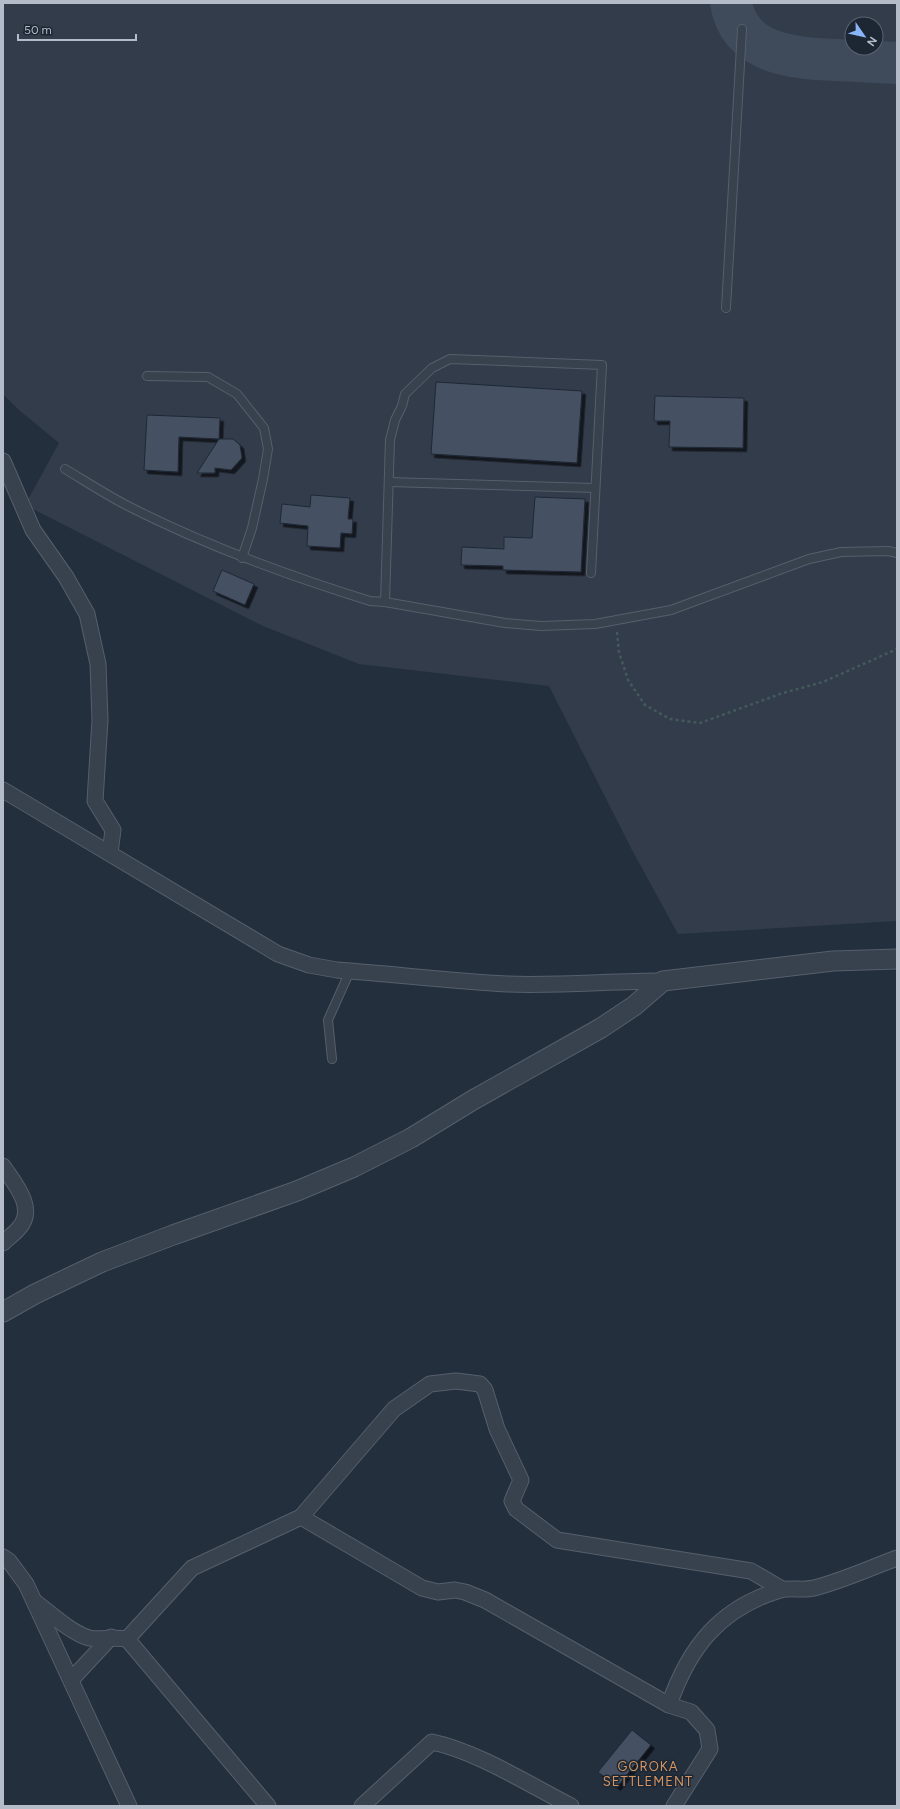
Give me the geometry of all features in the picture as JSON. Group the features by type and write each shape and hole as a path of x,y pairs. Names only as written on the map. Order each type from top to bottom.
{"street":[{"path":"3,460 33,530 66,577 87,614 98,664 100,720 95,801 113,830 110,853"},
{"path":"3,790 278,954 309,965 350,971 507,984 564,985 620,981 663,981 833,961 897,959"},
{"path":"3,1312 35,1294 102,1262 173,1235 297,1192 354,1167 411,1138 473,1100 601,1028 634,1006 663,981"},
{"path":"3,1166 24,1198 26,1210 20,1227 3,1244"},
{"path":"127,1639 192,1568 301,1518 394,1409 430,1384 456,1381 480,1384 485,1390 497,1429 521,1480 512,1501 516,1509 557,1540 751,1571 782,1589"},
{"path":"301,1518 422,1588 438,1592 454,1590 465,1592 485,1600 669,1705 691,1712 707,1730 710,1749 674,1806"},
{"path":"3,1558 9,1562 22,1577 129,1806"},
{"path":"669,1705 676,1683 690,1656 712,1628 730,1613 754,1599 782,1589 812,1588 897,1558"},
{"path":"34,1601 78,1633 90,1638 111,1637 127,1639 268,1806"},
{"path":"71,1680 111,1637"},
{"path":"362,1806 432,1742 450,1746 571,1806"}],"lane":[{"path":"726,308 742,29"},
{"path":"385,602 390,440 394,420 402,406 405,394 432,368 450,359 602,365 591,573"},
{"path":"147,376 208,377 237,394 264,428 268,449 263,479 252,528 242,558"},
{"path":"66,469 125,505 242,558 328,588 370,601 385,602 505,622 541,626 595,624 671,610 809,559 841,552 888,551 897,553"},
{"path":"389,482 595,488"},
{"path":"332,1059 328,1020 350,971"}],"path":[{"path":"615,621 620,652 628,680 645,705 670,719 700,723 783,693 823,682 897,649"}],"shaded area":[{"path":"3,3 897,3 897,921 678,934 632,850 549,686 359,664 263,626 25,505 59,443 19,410 3,394"}],"building":[{"path":"436,382 582,391 577,463 431,454"},
{"path":"655,396 744,398 743,448 669,447 670,421 654,421"},
{"path":"147,415 220,418 219,439 179,437 178,472 144,470"},
{"path":"219,439 233,439 240,445 242,458 231,470 215,468 215,473 197,473"},
{"path":"311,495 350,498 348,519 353,519 352,534 341,533 340,548 307,546 308,526 280,523 282,504 310,507"},
{"path":"535,497 585,499 581,572 503,570 503,566 461,565 462,547 504,549 504,537 532,538"},
{"path":"222,570 254,584 245,605 213,591"},
{"path":"632,1730 651,1745 617,1787 598,1772"}],"taxiway":[{"path":"731,3 736,20 745,34 757,43 771,50 803,58 897,63"}],"district":[{"name":"GOROKA SETTLEMENT","path":"648,1774"}]}
